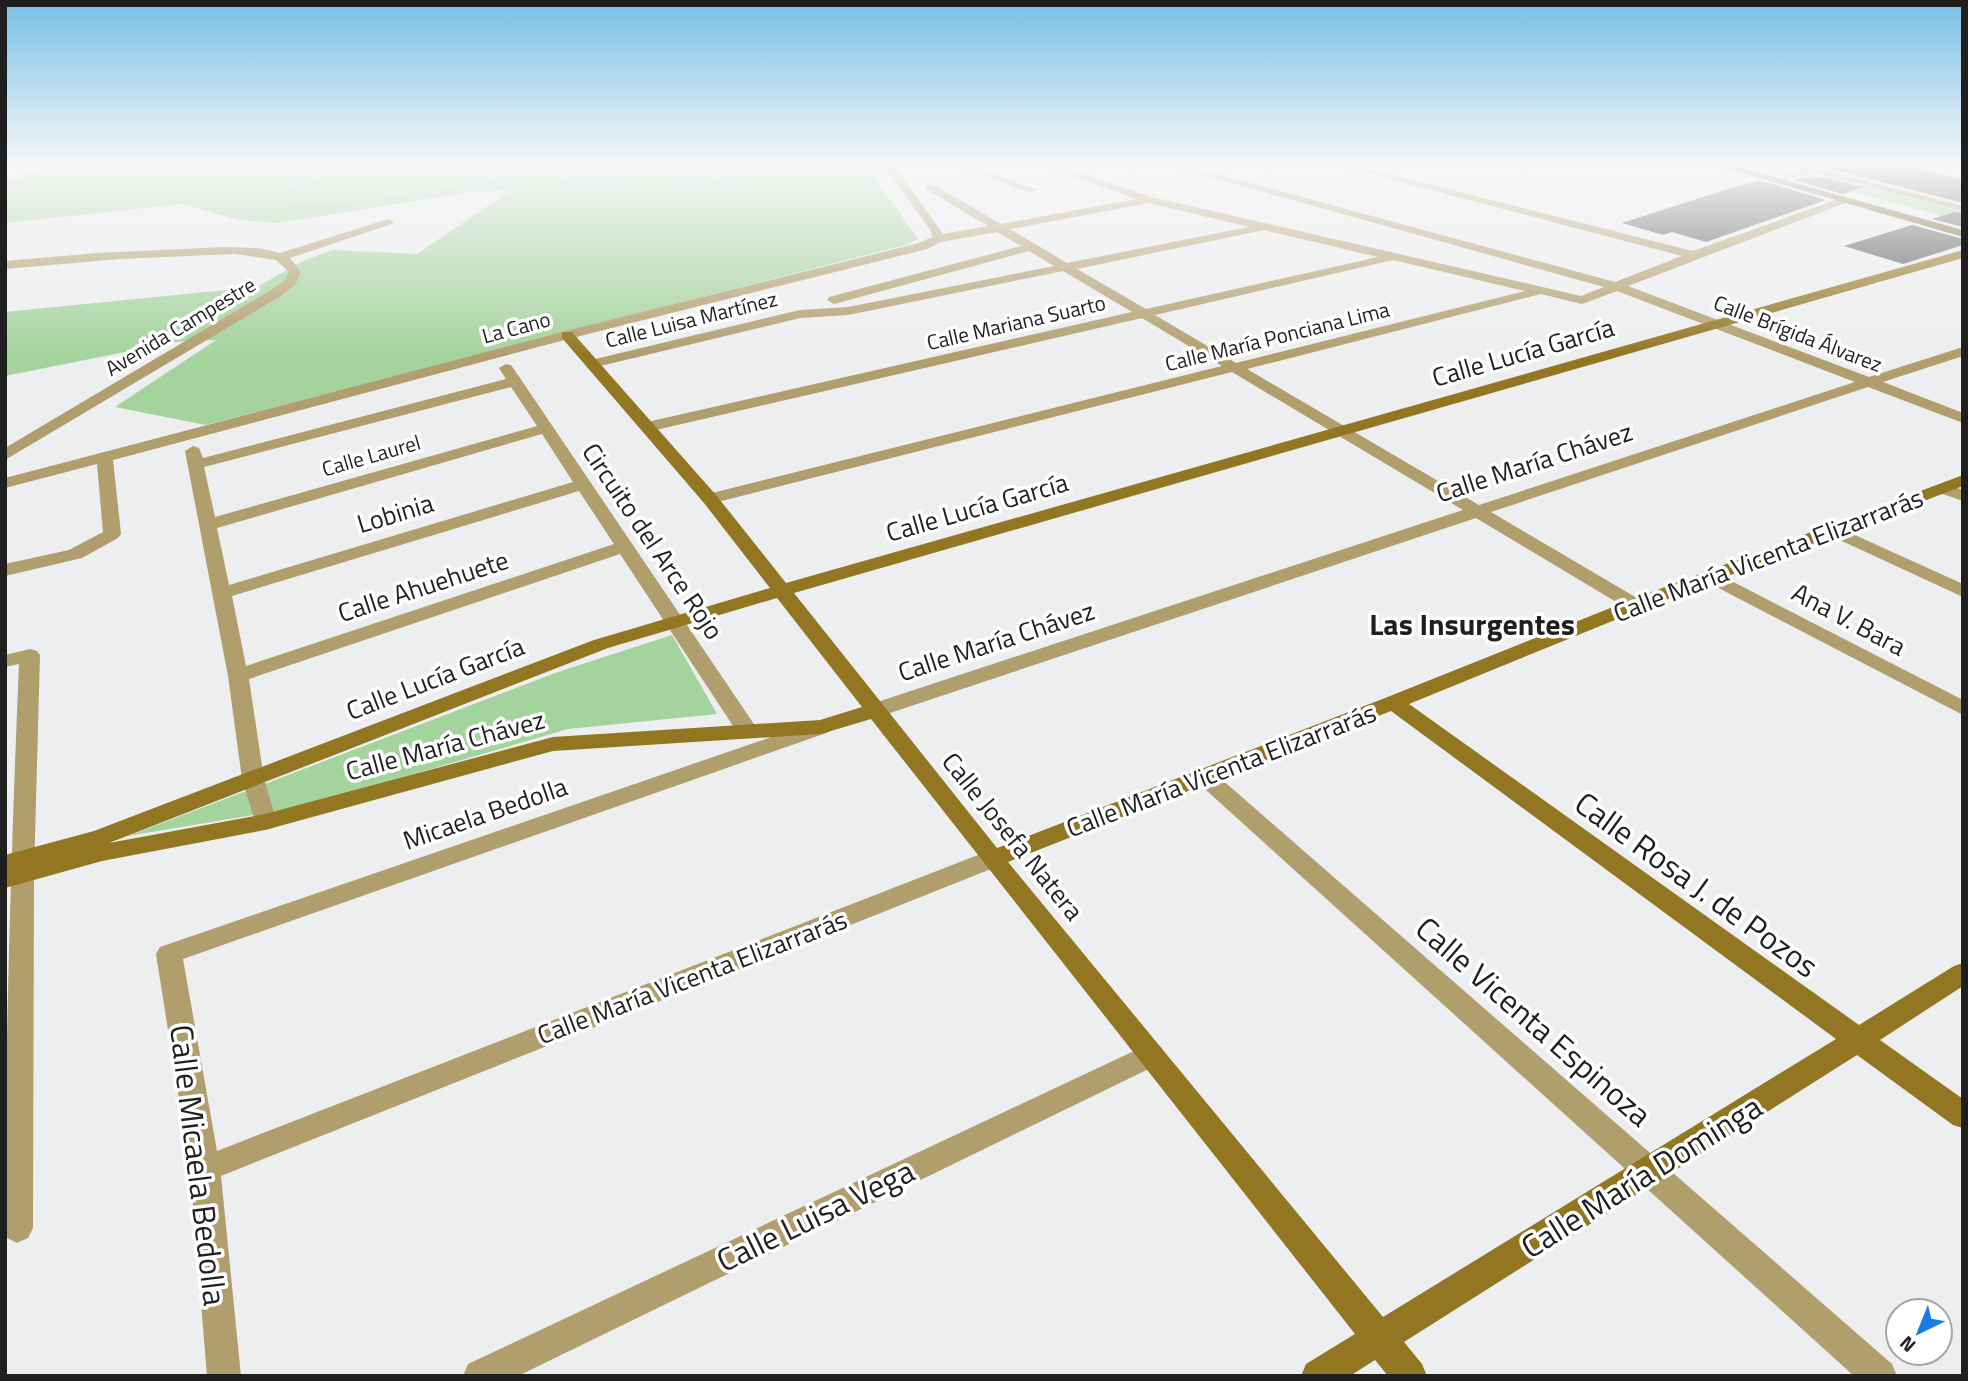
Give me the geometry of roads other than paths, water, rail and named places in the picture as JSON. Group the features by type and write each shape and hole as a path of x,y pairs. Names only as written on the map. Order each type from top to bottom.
{"main road":[{"path":"1940,227 1963,234"}],"street":[{"path":"280,257 371,227"},
{"path":"934,227 938,239"},
{"name":"La Cano","path":"5,483 567,335 923,246 938,239 996,227"},
{"path":"999,227 1635,606"},
{"name":"Calle Luisa Martínez","path":"800,314 848,311 1061,266 1266,227"},
{"path":"1270,227 1539,291"},
{"name":"Calle Brígida Álvarez","path":"1401,227 1619,287 1963,418"},
{"path":"1589,227 1694,254"},
{"name":"Calle María Ponciana Lima","path":"710,499 1539,291 1582,300 1694,254 1768,227"},
{"name":"Calle Luisa Martínez","path":"592,364 800,314 830,301 1030,247"},
{"name":"Avenida Campestre","path":"5,265 132,255 255,252 280,257 290,263 295,272 291,282 276,293 5,455"},
{"name":"Calle Lucía García","path":"14,869 601,644 1963,254"},
{"name":"Calle Mariana Suarto","path":"647,427 1393,256"},
{"name":"Calle Josefa Natera","path":"567,335 710,499 992,859 1410,1376"},
{"name":"Calle María Chávez","path":"14,869 265,822 553,744 821,727 1963,351"},
{"name":"Circuito del Arce Rojo","path":"265,822 253,779 238,676 195,458 511,374 747,730"},
{"name":"Calle Laurel","path":"208,525 546,428"},
{"path":"5,570 83,552 102,544 112,534 104,456"},
{"name":"Calle María Vicenta Elizarrarás","path":"205,1169 1635,606 1963,480"},
{"name":"Lobinia","path":"222,593 583,484"},
{"path":"1943,488 1963,496"},
{"path":"1835,531 1963,591"},
{"name":"Calle Ahuehuete","path":"238,676 625,546"},
{"name":"Ana V. Bara","path":"1712,577 1963,709"},
{"path":"17,1228 11,1173 18,658"},
{"name":"Calle Rosa J. de Pozos","path":"1394,703 1963,1116"},
{"name":"Micaela Bedolla","path":"169,954 821,727"},
{"name":"Calle Vicenta Espinoza","path":"1204,776 1880,1376"},
{"name":"Calle Micaela Bedolla","path":"169,954 205,1169 224,1376"},
{"name":"Calle María Dominga","path":"1318,1376 1651,1171 1963,973"},
{"name":"Calle Luisa Vega","path":"480,1376 1151,1055"}],"district":[{"name":"Las Insurgentes","path":"1472,624"}]}
